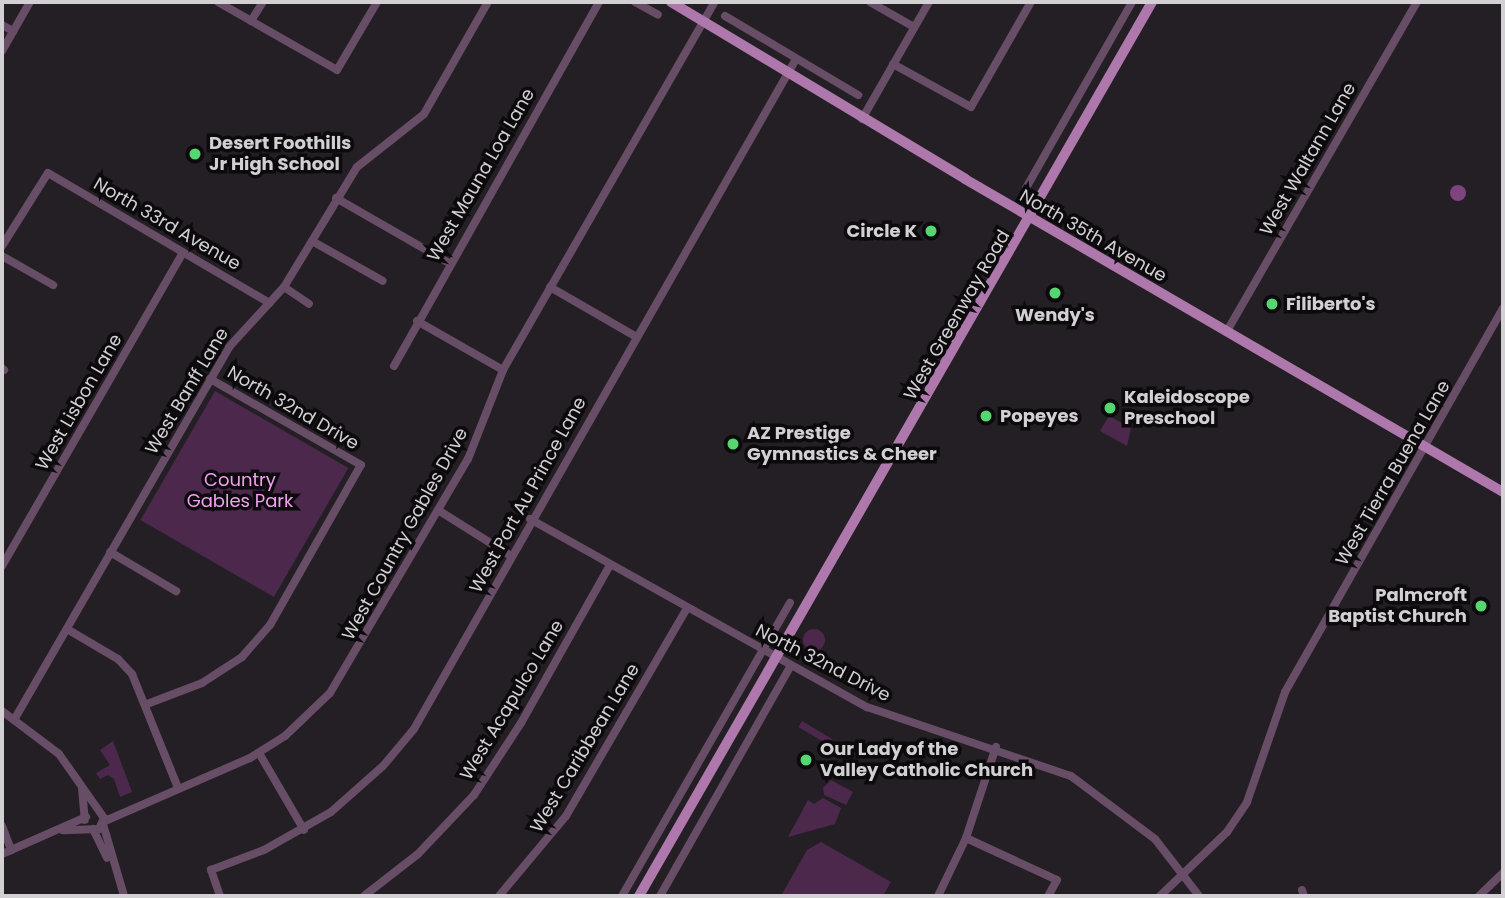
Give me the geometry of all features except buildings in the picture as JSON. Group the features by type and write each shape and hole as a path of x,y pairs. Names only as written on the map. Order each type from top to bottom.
{"main road":[{"name":"North 35th Avenue","path":"671,2 1030,218 1503,492"},
{"name":"West Greenway Road","path":"639,896 1152,2"}],"street":[{"path":"2,51 30,2"},
{"path":"218,2 337,70 377,2"},
{"path":"251,21 263,2"},
{"name":"West Banff Lane","path":"14,720 229,347 284,287 335,198 357,167 424,114 488,2"},
{"name":"West Mauna Loa Lane","path":"394,366 449,263 599,2"},
{"path":"635,2 657,15"},
{"name":"West Country Gables Drive","path":"91,829 131,806 259,753 285,736 330,693 474,447 503,370 715,2"},
{"path":"870,2 914,27"},
{"path":"862,119 929,2"},
{"path":"893,64 971,107 1031,2"},
{"path":"1026,188 1132,2"},
{"name":"West Waltann Lane","path":"1227,331 1416,2"},
{"path":"725,16 858,95"},
{"path":"2,25 13,31"},
{"name":"West Port Au Prince Lane","path":"220,896 211,870 303,830 354,793 414,729 530,519 796,59"},
{"name":"North 33rd Avenue","path":"2,246 48,173 270,303"},
{"path":"335,198 449,263"},
{"path":"312,241 383,281"},
{"name":"West Lisbon Lane","path":"2,566 183,252"},
{"path":"2,256 53,285"},
{"path":"284,287 309,304"},
{"path":"550,287 635,336"},
{"name":"West Tierra Buena Lane","path":"1160,896 1227,832 1248,803 1285,692 1503,309"},
{"path":"417,321 503,370"},
{"name":"North 32nd Drive","path":"147,705 202,683 242,657 270,625 361,465 210,379"},
{"path":"438,510 511,556"},
{"name":"North 32nd Drive","path":"530,519 790,667 891,716 996,747 1071,776 1103,797 1155,839 1184,872 1199,896"},
{"path":"110,552 176,591"},
{"name":"West Acapulco Lane","path":"364,896 418,854 474,795 521,723 610,565"},
{"path":"622,896 790,603"},
{"name":"West Caribbean Lane","path":"499,896 566,816 687,608"},
{"path":"67,629 118,659 139,683 178,788"},
{"path":"660,896 790,667"},
{"path":"2,711 60,754 80,781 104,823 112,865"},
{"path":"938,896 966,838 996,747"},
{"path":"259,753 303,830"},
{"path":"80,781 91,829 112,865 124,896"},
{"name":"West Country Gables Drive","path":"86,815 131,806"},
{"path":"2,854 63,830 86,815"},
{"path":"2,826 11,850"},
{"path":"63,830 91,829"},
{"path":"966,838 1057,880 1048,896"},
{"path":"1479,896 1503,873"}],"green space":[{"name":"Country Gables Park","path":"215,391 348,468 274,597 141,520"},
{"path":"1109,416 1131,428 1127,446 1100,431"},
{"path":"814,629 822,632 825,640 822,648 814,651 806,648 803,640 806,632"},
{"path":"802,721 832,739 828,745 798,727"},
{"path":"113,741 132,792 120,797 114,779 108,775 100,779 96,773 110,765 100,750"},
{"path":"831,780 853,792 846,805 824,795 823,788"},
{"path":"823,798 841,808 835,824 788,837 808,800 814,804"},
{"path":"821,842 891,882 883,896 781,896 807,850"}],"shaded area":[{"path":"1455,185 1461,185 1466,193 1464,199 1455,201 1450,196 1450,190"}],"place":[{"name":"Desert Foothills Jr High School","path":"195,154"},
{"name":"Circle K","path":"931,231"},
{"name":"Wendy's","path":"1055,293"},
{"name":"Filiberto's","path":"1272,304"},
{"name":"Kaleidoscope Preschool","path":"1110,408"},
{"name":"Popeyes","path":"986,416"},
{"name":"AZ Prestige Gymnastics & Cheer","path":"733,444"},
{"name":"Palmcroft Baptist Church","path":"1481,606"},
{"name":"Our Lady of the Valley Catholic Church","path":"806,760"}]}
